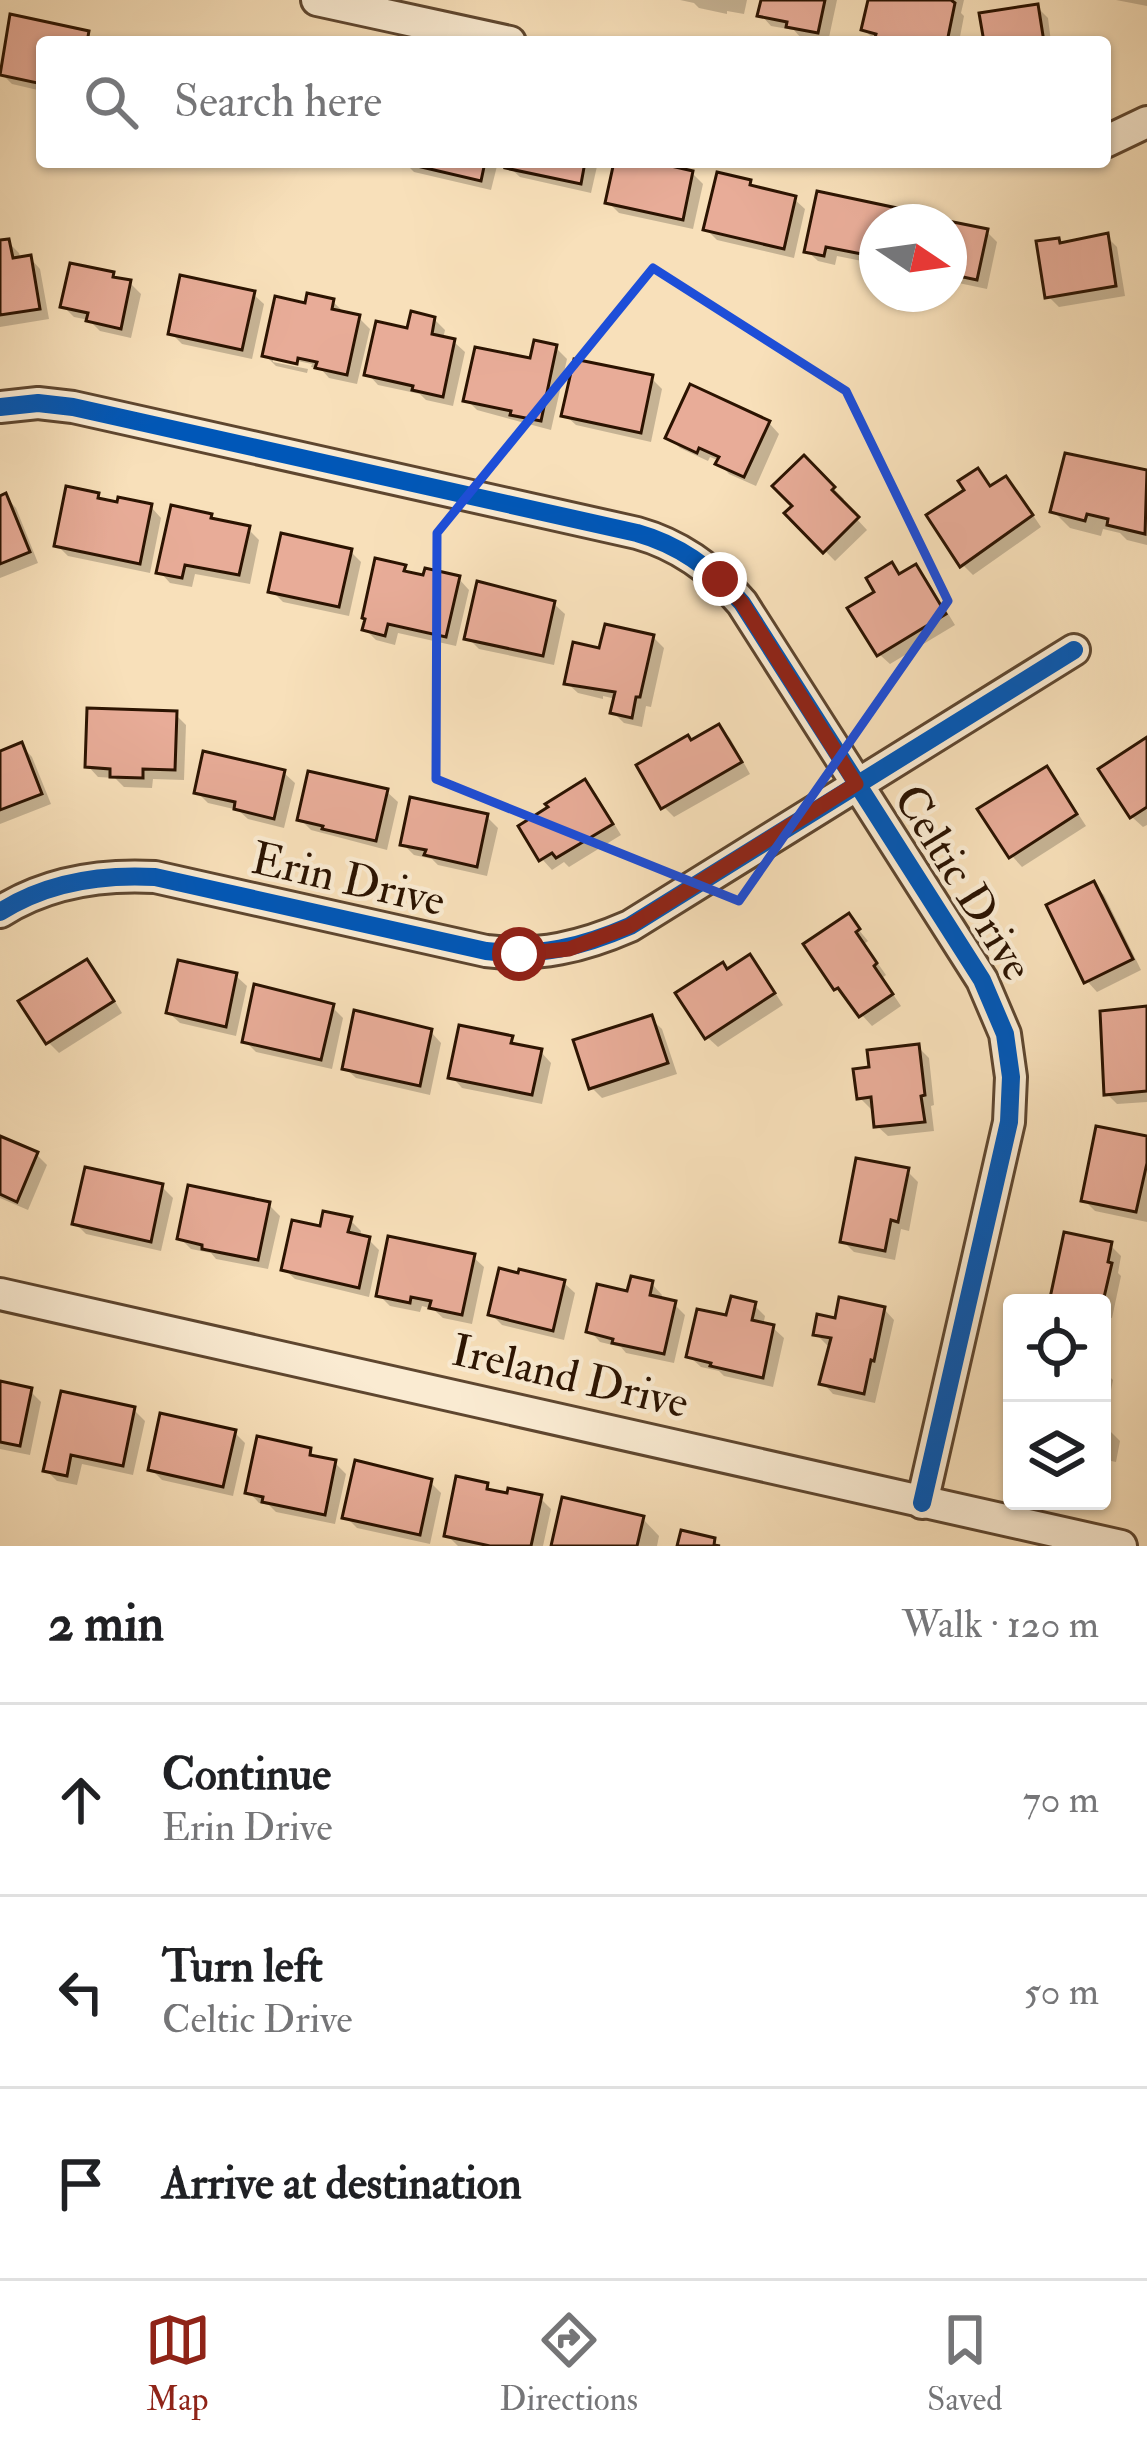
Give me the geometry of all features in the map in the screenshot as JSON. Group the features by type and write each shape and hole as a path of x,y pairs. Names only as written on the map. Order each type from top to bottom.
{"street":[{"path":"317,0 482,36"},
{"path":"1111,139 1147,122"},
{"name":"Celtic Drive","path":"0,407 73,407 637,533 668,544 709,569 742,603 982,980 1005,1034 1011,1077 1009,1122 922,1502"},
{"name":"Erin Drive","path":"0,912 41,892 89,878 123,875 155,877 486,951 552,952 584,945 630,926 1074,650"},
{"name":"Ireland Drive","path":"0,1294 1121,1546"}],"highlighted area":[{"path":"653,268 846,391 948,601 739,901 436,779 437,533"}],"building":[{"path":"761,0 825,0 818,33 757,16"},
{"path":"868,0 955,3 948,36 876,36 861,30"},
{"path":"1038,4 1043,36 983,36 979,13"},
{"path":"10,14 89,31 88,36 36,36 36,83 0,75"},
{"path":"426,168 484,168 481,181"},
{"path":"505,168 584,168 581,184"},
{"path":"613,168 693,171 683,220 605,203"},
{"path":"717,172 796,196 784,249 703,230"},
{"path":"817,191 878,204 859,204 859,253 826,247 824,256 804,252"},
{"path":"967,225 988,229 977,280 967,278"},
{"path":"1108,233 1116,286 1045,298 1036,241 1059,238 1060,243"},
{"path":"9,239 13,258 31,255 40,309 0,315 0,240"},
{"path":"70,263 131,280 121,329 86,321 88,313 60,307"},
{"path":"180,275 255,291 242,350 168,334"},
{"path":"307,293 334,299 332,309 360,315 347,375 315,368 317,362 298,358 297,364 262,356 275,296 305,303"},
{"path":"411,311 435,317 432,334 455,339 443,397 364,375 376,321 407,328"},
{"path":"534,340 557,345 541,421 463,401 475,347 530,358"},
{"path":"574,359 653,375 641,433 561,416"},
{"path":"690,384 770,421 744,477 715,464 719,457 665,438"},
{"path":"1065,453 1147,470 1145,534 1107,525 1108,519 1087,514 1085,521 1050,512"},
{"path":"804,455 859,517 823,553 784,513 792,506 772,486"},
{"path":"978,468 990,486 1006,476 1033,515 960,567 926,515 964,490 958,481"},
{"path":"66,486 117,502 118,497 152,504 140,564 54,546"},
{"path":"6,493 30,552 0,564 0,496"},
{"path":"171,505 250,526 239,575 185,565 182,578 156,573"},
{"path":"281,533 352,549 339,607 268,592"},
{"path":"375,558 406,565 404,571 423,575 425,568 460,576 446,637 388,624 385,636 362,630"},
{"path":"892,562 899,574 916,564 946,614 877,656 847,608 874,592 866,578"},
{"path":"477,581 555,601 543,656 464,639"},
{"path":"605,624 654,635 632,718 610,713 615,692 564,684 573,642 599,648"},
{"path":"87,708 177,711 175,770 143,769 143,778 110,777 110,769 85,767"},
{"path":"719,724 742,762 661,809 636,765 688,735 691,740"},
{"path":"1147,737 1147,807 1130,818 1098,769"},
{"path":"22,742 42,794 0,810 0,751"},
{"path":"203,751 285,770 274,819 234,809 235,802 194,793"},
{"path":"1047,766 1077,814 1009,858 977,809"},
{"path":"308,771 388,789 376,841 297,820"},
{"path":"585,779 613,824 556,858 552,853 539,861 518,826"},
{"path":"410,797 488,814 477,867 400,845"},
{"path":"1094,881 1133,959 1084,983 1046,905"},
{"path":"849,913 893,994 859,1017 803,944"},
{"path":"750,954 775,993 705,1039 675,993 723,962 727,969"},
{"path":"87,959 114,1001 46,1044 18,1001"},
{"path":"178,960 237,973 226,1027 166,1013"},
{"path":"254,984 334,1004 321,1060 242,1042"},
{"path":"1147,1006 1147,1091 1104,1095 1100,1011"},
{"path":"354,1010 432,1029 420,1086 342,1069"},
{"path":"652,1015 668,1063 589,1089 573,1040"},
{"path":"459,1025 513,1036 511,1043 542,1049 532,1095 448,1078"},
{"path":"919,1044 925,1122 874,1127 871,1097 857,1099 853,1069 869,1067 867,1050"},
{"path":"1096,1126 1147,1136 1147,1163 1136,1212 1081,1201"},
{"path":"0,1136 38,1152 17,1202 0,1194"},
{"path":"856,1158 909,1168 898,1222 891,1220 885,1251 840,1242"},
{"path":"85,1167 163,1184 151,1242 72,1224"},
{"path":"188,1185 270,1202 258,1260 177,1239"},
{"path":"323,1211 352,1217 348,1232 370,1237 359,1288 281,1270 292,1220 320,1226"},
{"path":"1064,1232 1112,1242 1105,1294 1051,1294"},
{"path":"388,1236 475,1254 462,1315 429,1308 431,1301 411,1297 410,1303 376,1296"},
{"path":"499,1268 565,1280 553,1331 488,1315"},
{"path":"631,1276 653,1281 650,1295 676,1301 664,1354 586,1332 597,1284 627,1291"},
{"path":"731,1296 756,1302 752,1320 774,1325 763,1378 686,1357 697,1309 726,1315"},
{"path":"839,1297 885,1307 864,1394 819,1384 831,1338 813,1335 817,1314 835,1318"},
{"path":"0,1381 32,1388 20,1446 0,1442"},
{"path":"61,1391 135,1407 123,1466 71,1455 67,1476 43,1471"},
{"path":"160,1413 236,1430 223,1487 148,1470"},
{"path":"257,1436 311,1448 310,1455 336,1460 325,1515 262,1502 263,1497 245,1493"},
{"path":"355,1460 432,1479 420,1535 342,1518"},
{"path":"456,1476 488,1483 487,1489 542,1495 531,1546 490,1546 444,1536"},
{"path":"562,1497 644,1516 637,1546 551,1546"},
{"path":"681,1530 715,1538 714,1545 720,1546 677,1546"}],"cycle path":[{"path":"0,407 38,403 73,407 637,533 695,560 742,603 982,980 1005,1034 1011,1077 1009,1122 922,1503"},
{"path":"0,912 36,893 74,882 155,877 486,951 524,953 577,945 630,926 1074,650"}],"route":[{"path":"519,954 569,949 630,926 856,784 742,603 720,579"}]}
